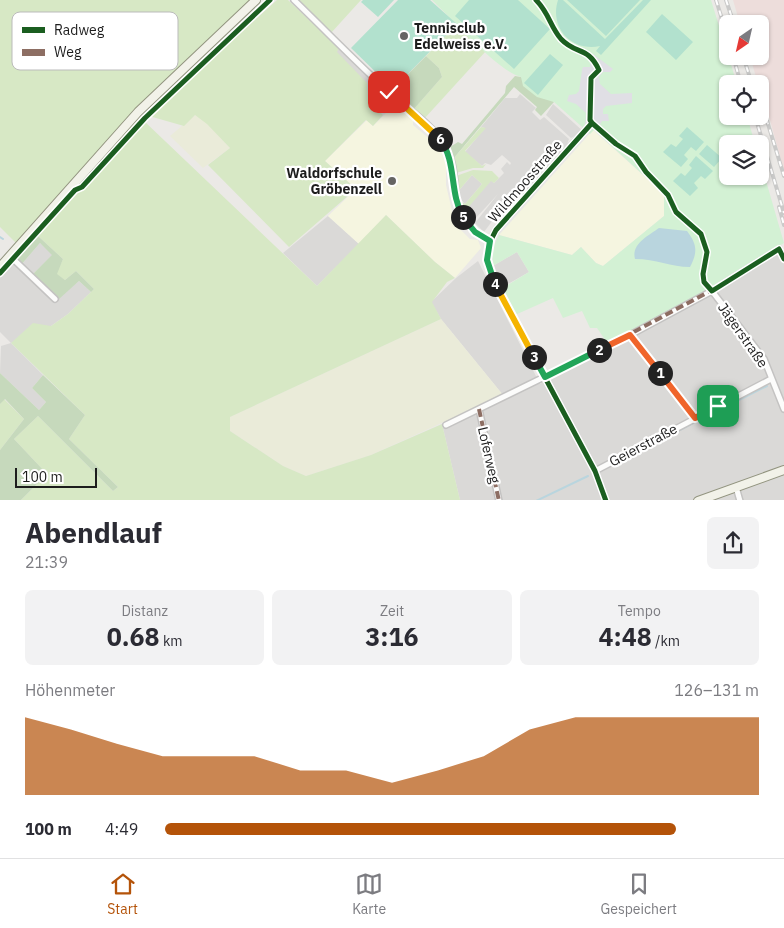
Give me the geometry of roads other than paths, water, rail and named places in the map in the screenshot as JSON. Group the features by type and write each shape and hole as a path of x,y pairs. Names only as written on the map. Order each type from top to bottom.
{"street":[{"path":"0,267 138,112 256,0"},
{"path":"294,0 394,97 436,133 446,147 460,212 475,232 490,241"},
{"path":"378,82 373,92 377,102 383,105 394,97"},
{"name":"Wildmoosstraße","path":"592,123 502,224 490,241 488,268 595,471 606,500"},
{"path":"446,425 630,335 712,291 779,249"},
{"path":"10,256 55,299"},
{"name":"Jägerstraße","path":"712,291 764,359 784,409"},
{"path":"630,335 695,418"},
{"name":"Geierstraße","path":"595,471 771,379"},
{"name":"Loferweg","path":"478,409 499,500"},
{"path":"698,500 784,470"},
{"path":"735,486 740,500"}],"water":[{"path":"659,228 687,231 693,240 695,248 690,267 635,259 634,254 638,245"}],"waterway":[{"path":"735,402 767,386"},
{"path":"706,417 718,411"},
{"path":"670,435 701,419"},
{"path":"650,445 659,440"},
{"path":"538,500 588,476"}],"railway":[{"path":"716,0 721,15"},
{"path":"726,0 731,15"},
{"path":"736,65 738,75"},
{"path":"746,65 749,75"},
{"path":"758,125 784,213"},
{"path":"768,125 784,176"},
{"path":"779,207 784,225"}],"place":[{"name":"Tennisclub Edelweiss e.V.","path":"404,36"},
{"name":"Waldorfschule Gröbenzell","path":"392,181"}]}
